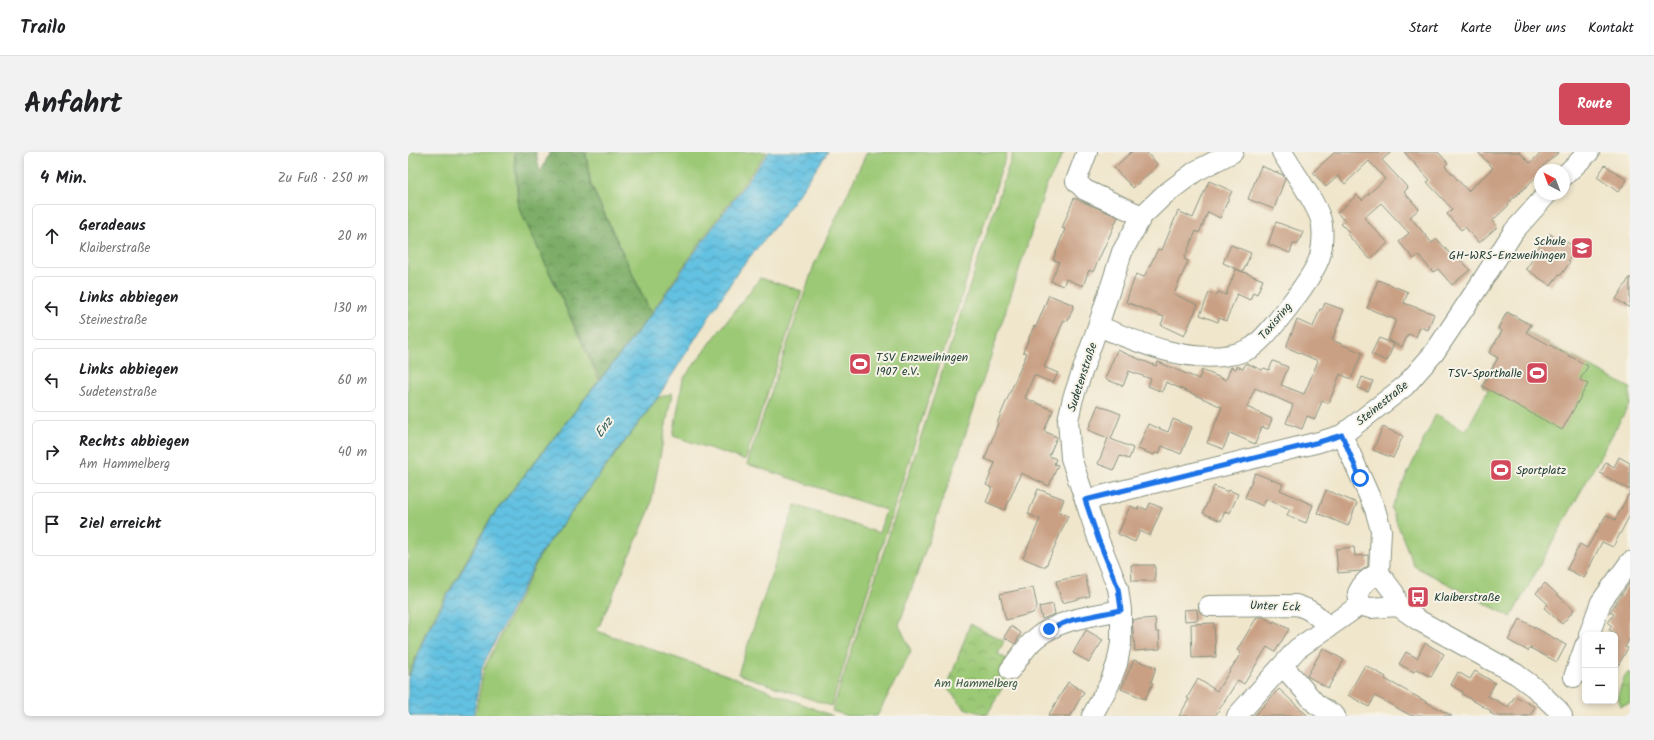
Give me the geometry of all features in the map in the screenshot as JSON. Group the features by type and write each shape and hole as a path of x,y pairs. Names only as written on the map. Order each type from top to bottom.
{"street":[{"path":"1087,152 1076,181 1085,190 1142,216"},
{"name":"Sudetenstraße","path":"1092,716 1109,685 1117,664 1121,643 1121,610 1118,588 1099,541 1071,458 1068,420 1073,398 1122,252 1142,216 1164,195 1196,171 1232,152"},
{"name":"Taxisring","path":"1098,326 1153,348 1182,354 1209,356 1231,355 1250,348 1263,338 1311,274 1320,257 1323,225 1312,199 1282,152"},
{"path":"1570,170 1589,152"},
{"name":"Steinestraße","path":"1085,500 1342,435 1405,386 1434,353 1514,231 1542,200"},
{"path":"1342,435 1375,509 1381,530 1380,573 1394,593 1398,606 1418,620 1516,674 1536,688 1562,716"},
{"path":"1590,632 1601,602 1630,562"},
{"path":"1360,605 1358,593 1362,584 1370,577 1380,573"},
{"name":"Unter Eck","path":"1209,606 1296,605 1307,608 1319,616 1327,627"},
{"path":"1360,605 1370,608 1398,606"},
{"path":"1237,716 1297,649 1360,605"},
{"path":"1010,670 1034,639 1049,629 1072,620 1121,610"},
{"path":"1574,677 1582,654"},
{"path":"1283,666 1316,704 1335,716"}],"green space":[{"path":"408,152 514,152 518,206 599,380 491,517 426,631 408,676"},
{"path":"515,152 536,152 540,173 550,152 585,152 590,184 651,314 600,379 519,207"},
{"path":"586,152 767,152 704,237 651,313 591,184"},
{"name":"TSV Enzweihingen 1907 e.V.","path":"867,152 1007,152 831,706 738,674 795,505 879,533 886,510 747,464 814,265"},
{"path":"1013,152 1064,152 1046,187 958,457 899,625 911,651 877,716 847,716 832,711"},
{"path":"760,278 802,291 745,460 673,436 683,379"},
{"name":"Sportplatz","path":"1507,312 1531,325 1527,332 1630,388 1630,403 1511,617 1414,566 1391,508 1436,414 1466,431 1488,390 1482,386 1498,358 1489,353 1502,331 1498,328"},
{"path":"672,393 650,509 597,631 733,677 833,716 475,716 484,669 542,552 658,398"},
{"name":"Am Hammelberg","path":"970,624 1004,641 998,654 1007,659 1000,675 1006,681 987,715 964,708 947,688"},
{"path":"1630,672 1630,703 1620,706 1618,694 1625,675"}],"water":[{"name":"Enz","path":"769,152 828,152 780,220 739,270 658,397 541,552 482,667 473,716 408,716 408,679 427,632 492,517 651,315 705,238"}],"building":[{"path":"1131,152 1146,152 1158,165 1133,188 1114,168"},
{"path":"1335,152 1391,152 1382,160 1408,188 1404,192 1419,209 1410,217 1432,243 1437,239 1452,256 1455,253 1470,270 1452,285 1438,269 1433,272 1418,255 1414,259 1399,242 1409,233 1381,203 1364,218 1388,243 1370,259 1347,234 1349,232 1341,224 1345,221 1337,213 1357,195 1362,200 1385,179 1369,161 1345,184 1338,176 1326,187 1313,172"},
{"path":"1404,152 1438,152 1448,163 1445,166 1468,191 1493,168 1478,152 1519,152 1530,163 1542,152 1559,152 1546,164 1534,164 1534,179 1508,203 1509,205 1492,221 1497,227 1479,243 1465,227 1461,230 1447,214 1452,209 1427,182 1430,180"},
{"path":"1605,165 1627,180 1618,192 1597,177"},
{"path":"1261,166 1283,175 1285,179 1274,209 1248,199"},
{"path":"1209,181 1232,191 1220,218 1208,212 1199,233 1196,231 1184,259 1188,261 1174,294 1198,305 1184,336 1161,325 1164,317 1126,302 1136,274 1144,277 1158,249 1162,250 1178,211 1193,218"},
{"path":"1074,198 1118,217 1093,272 1089,270 1083,286 1066,279 1063,286 1051,281 1059,262 1053,260 1065,229 1062,228"},
{"path":"1276,222 1303,232 1298,244 1293,244 1290,253 1268,244"},
{"path":"1550,234 1562,242 1564,240 1577,249 1568,261 1570,262 1561,275 1559,274 1551,286 1526,269 1534,257 1532,256"},
{"path":"1231,245 1251,253 1243,272 1223,263"},
{"path":"1236,269 1263,280 1257,294 1253,292 1250,300 1237,294 1226,321 1219,318 1218,322 1200,315 1209,293 1216,296 1218,292 1226,295"},
{"path":"1630,277 1630,308 1616,299"},
{"path":"1378,280 1408,292 1404,303 1434,314 1428,330 1420,327 1416,337 1408,334 1402,347 1388,340 1396,320 1367,308"},
{"path":"1049,295 1074,305 1068,321 1064,320 1044,367 1058,373 1053,383 1034,375 1025,398 1053,410 1044,431 1057,437 1049,456 1056,459 1054,464 1058,465 1049,486 1021,473 1005,510 986,502 992,488 986,485 995,463 985,459 997,423 1027,353 1023,352 1034,326 1036,327"},
{"path":"1325,303 1344,310 1332,340 1362,353 1351,379 1340,374 1329,403 1322,401 1315,419 1307,416 1302,429 1286,423 1293,405 1255,388 1247,407 1272,419 1268,429 1262,427 1255,444 1230,433 1223,449 1207,443 1222,407 1166,382 1162,392 1148,386 1151,379 1129,371 1123,386 1105,379 1117,350 1156,366 1158,362 1199,379 1202,370 1226,380 1231,367 1236,369 1237,366 1243,369 1246,363 1262,370 1264,368 1269,370 1273,361 1288,367 1281,385 1304,394 1318,361 1286,347 1297,320 1313,327 1320,309 1322,310"},
{"name":"TSV-Sporthalle","path":"1507,312 1531,325 1526,332 1588,366 1580,380 1588,384 1562,430 1482,386 1498,358 1489,353 1502,331 1498,328"},
{"path":"1379,338 1394,344 1387,361 1371,354"},
{"path":"1362,377 1373,381 1368,392 1358,388"},
{"path":"1098,405 1121,414 1111,439 1133,448 1129,459 1120,456 1114,470 1098,464 1108,438 1088,430"},
{"path":"1173,419 1192,427 1181,454 1162,446 1159,454 1155,453 1154,455 1138,449 1148,424 1168,432"},
{"path":"1383,427 1403,436 1393,458 1373,450"},
{"path":"1619,457 1630,463 1630,490 1600,473 1606,462 1614,467"},
{"path":"1255,473 1283,484 1280,490 1313,505 1306,523 1287,515 1290,509 1266,499 1263,506 1245,498"},
{"path":"1214,486 1228,492 1229,490 1238,494 1230,513 1225,511 1221,521 1203,513"},
{"path":"1038,489 1064,499 1059,512 1068,516 1046,566 1042,566 1023,558 1040,519 1028,514"},
{"path":"1326,490 1357,503 1348,526 1317,513"},
{"path":"1630,492 1630,515 1613,547 1602,542 1584,578 1567,569 1580,544 1587,548 1606,515 1615,520"},
{"path":"1150,503 1162,508 1150,536 1140,531 1135,542 1118,534 1130,506 1138,509 1139,506 1147,510"},
{"path":"1354,547 1355,556 1368,555 1368,566 1361,571 1338,573 1336,549"},
{"path":"1131,565 1155,565 1155,581 1132,581"},
{"path":"1085,575 1090,596 1062,603 1056,581"},
{"path":"1630,582 1630,638 1625,647 1628,648 1618,666 1618,632 1609,630 1612,626 1608,623 1614,614 1610,612"},
{"path":"1545,583 1574,610 1562,624 1544,608 1548,604 1536,593"},
{"path":"1033,587 1037,606 1033,613 1006,620 1000,594"},
{"path":"1053,604 1055,614 1042,619 1039,607"},
{"path":"1197,609 1198,620 1185,621 1184,610"},
{"path":"1257,617 1264,617 1273,623 1274,621 1289,629 1275,652 1267,647 1244,684 1238,680 1215,716 1179,716 1198,679 1217,691 1241,653 1237,650"},
{"path":"1155,618 1156,632 1159,632 1160,649 1135,651 1132,620"},
{"path":"1520,619 1566,645 1557,662 1530,648 1528,651 1508,640"},
{"path":"1214,623 1216,657 1192,658 1191,624"},
{"path":"1011,626 1021,633 1015,644 1004,637"},
{"path":"1086,630 1103,640 1089,662 1073,653"},
{"path":"1425,643 1444,654 1431,677 1416,669 1414,672 1399,664 1406,652 1417,658"},
{"path":"1323,648 1344,660 1328,688 1307,676"},
{"path":"1134,660 1156,667 1151,682 1153,683 1145,699 1121,689"},
{"path":"1365,665 1386,677 1385,679 1452,716 1412,716 1375,696 1369,707 1348,695"},
{"path":"1475,671 1495,683 1488,696 1508,707 1515,696 1535,707 1530,716 1496,716 1490,713 1491,711 1462,694 1463,692 1451,685 1458,672 1470,679"},
{"path":"1068,682 1084,692 1070,716 1048,716"},
{"path":"1279,689 1308,716 1254,716"}],"place":[{"name":"Schule GH-WRS-Enzweihingen","path":"1582,248"},
{"name":"TSV Enzweihingen 1907 e.V.","path":"860,364"},
{"name":"TSV-Sporthalle","path":"1537,373"},
{"name":"Sportplatz","path":"1501,470"},
{"name":"Klaiberstraße","path":"1418,597"}],"route":[{"path":"1049,629 1072,620 1121,610 1118,588 1099,541 1085,500 1342,435 1360,478"}]}
